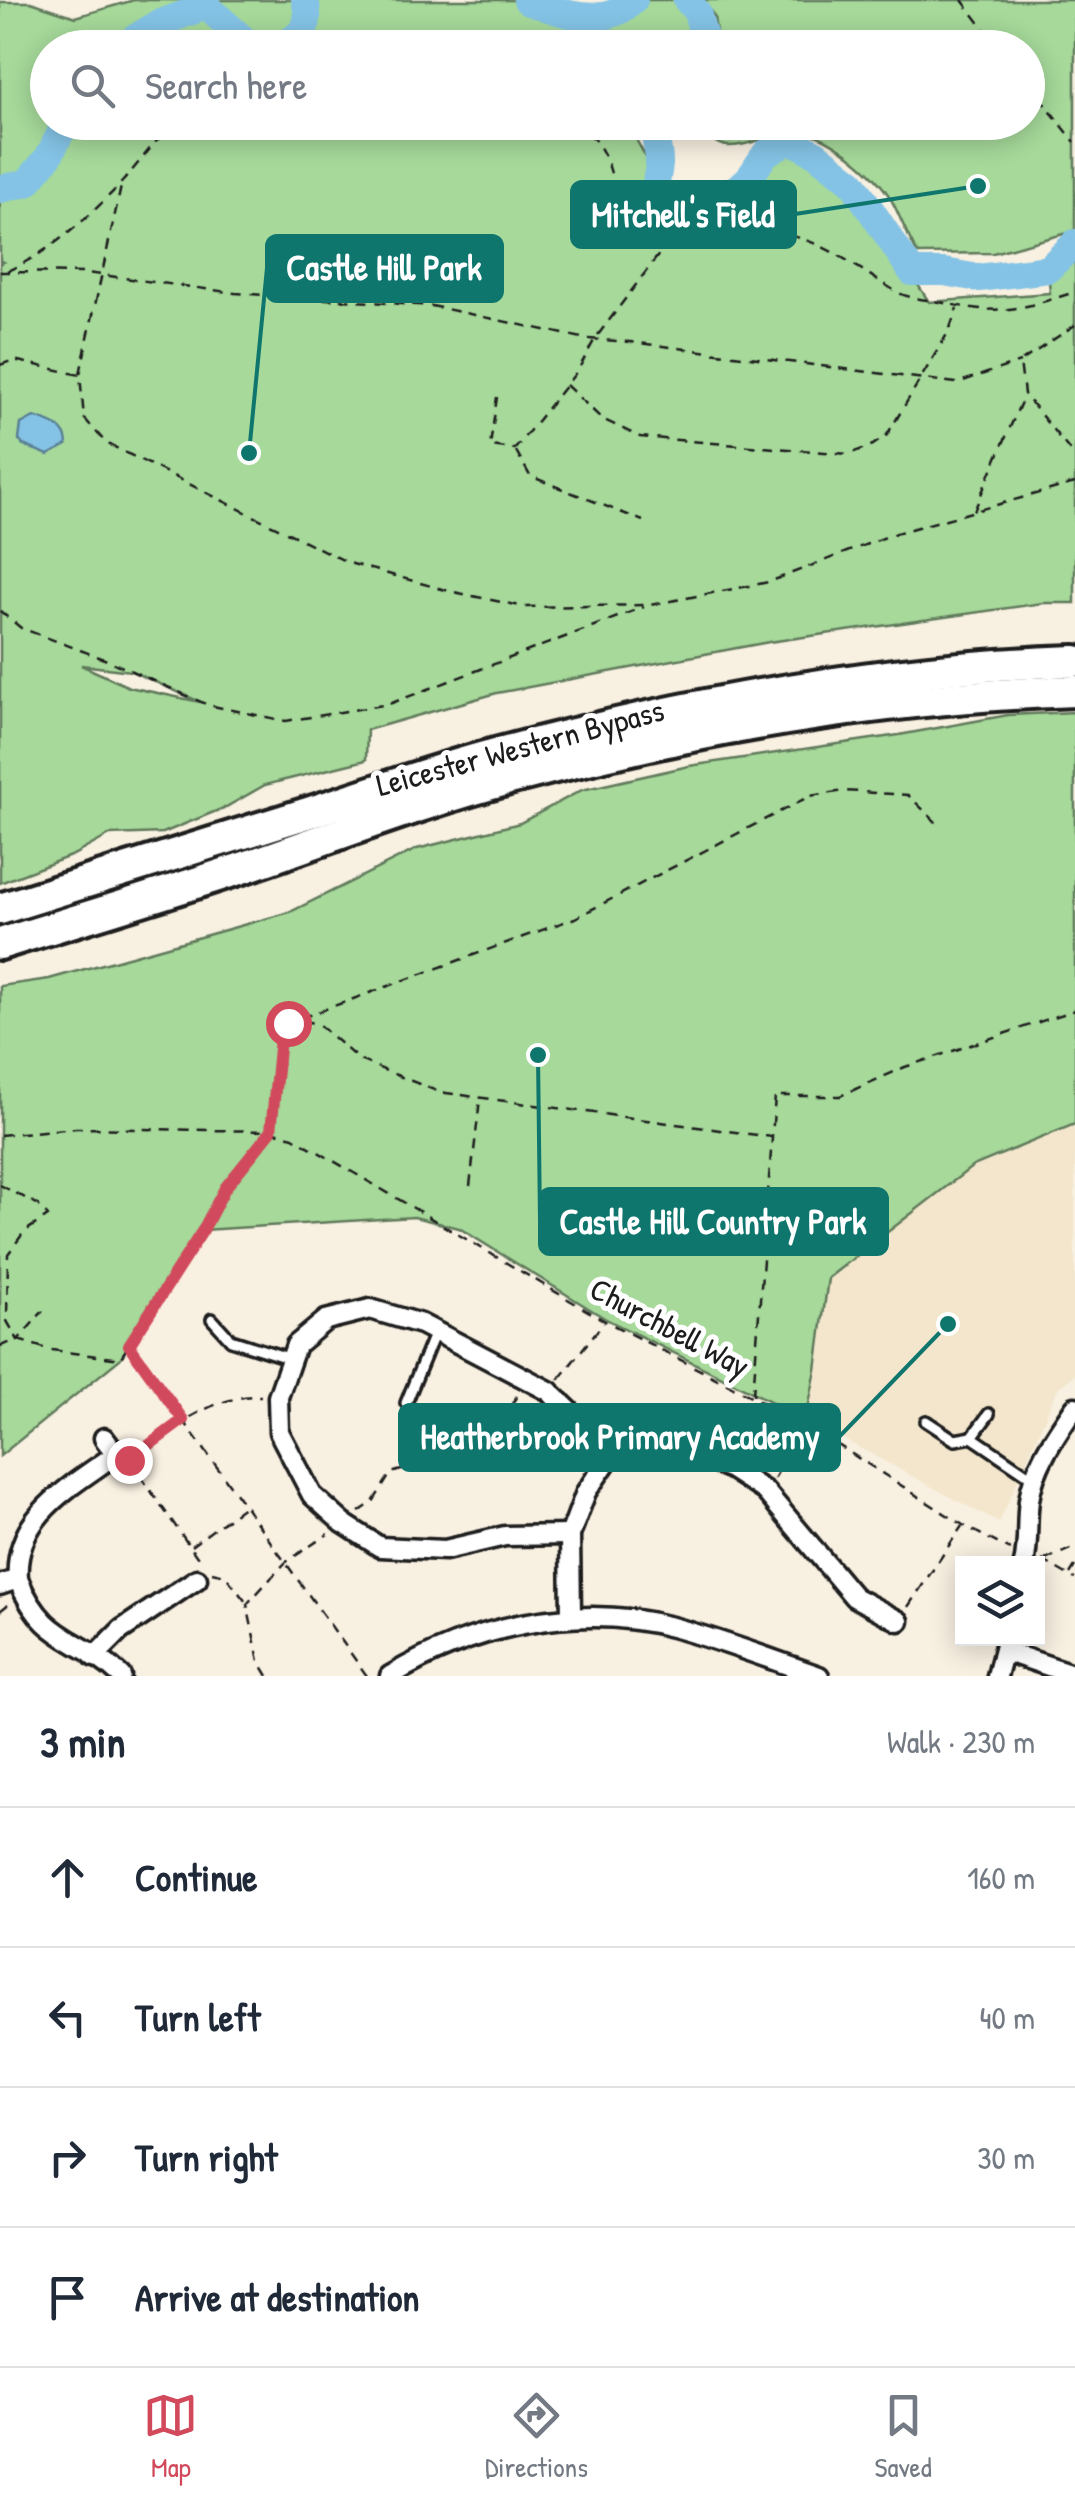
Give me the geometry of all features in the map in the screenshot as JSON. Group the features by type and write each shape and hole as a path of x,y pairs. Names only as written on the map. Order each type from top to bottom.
{"highway":[{"name":"Leicester Western Bypass","path":"0,909 488,756 617,723 706,703 825,686 1018,663 1075,661"},
{"name":"Leicester Western Bypass","path":"0,944 238,869 426,804 552,767 783,722 935,702 1075,691"}],"street":[{"path":"570,1535 505,1536 445,1550 380,1547 343,1524 312,1495 279,1432 278,1397 296,1345 326,1320 370,1308 436,1330 549,1390 584,1424 610,1458"},
{"path":"1031,1556 1028,1502 1034,1479 1075,1407"},
{"path":"104,1438 116,1454 42,1509 22,1541 9,1582 44,1624 116,1674"},
{"path":"572,1617 570,1535 586,1492 610,1458 646,1446 688,1452 730,1469 765,1491 854,1596 899,1621"},
{"path":"94,1658 121,1630 197,1579"},
{"path":"390,1676 424,1655 482,1632 572,1617 670,1626 767,1667 819,1676"},
{"path":"997,1676 1006,1646"},
{"path":"1008,1646 1075,1675"}],"lane":[{"path":"212,1319 231,1340 291,1359"},
{"path":"406,1403 436,1330"},
{"path":"926,1421 955,1440 972,1436 988,1414"},
{"path":"972,1436 1034,1479"}],"path":[{"path":"962,0 986,30"},
{"path":"1045,104 1075,142"},
{"path":"3,272 34,259 122,182 159,140"},
{"path":"598,140 622,211 636,232 665,247 689,248 761,232 786,234 828,249 901,294 997,313 1075,292"},
{"path":"122,182 80,375 84,418 106,443 349,563 525,608 650,605 769,582 896,533 1075,482"},
{"path":"515,450 665,247"},
{"path":"3,272 104,276 235,293 432,306 595,340 956,383 1020,362 1075,325"},
{"path":"566,385 602,418 640,437 849,454 874,446 887,436 949,331 958,306"},
{"path":"0,365 14,360 80,375"},
{"path":"974,511 1024,394 1020,362"},
{"path":"1024,394 1075,457"},
{"path":"496,397 490,446 515,450"},
{"path":"515,450 530,476 643,521"},
{"path":"0,611 21,628 107,660 208,706 286,720 390,704 650,605"},
{"path":"0,1185 37,1204 48,1216 24,1232 8,1254 7,1321 18,1340 50,1350 120,1359 203,1230 225,1188 271,1131 280,1038 288,1023 575,918 810,796 844,792 908,794 939,825"},
{"path":"753,1396 776,1096 840,1096 905,1067 1075,1010"},
{"path":"300,1019 319,1025 359,1060 439,1092 772,1137"},
{"path":"470,1186 480,1098"},
{"name":"Churchbell Way","path":"0,1136 76,1128 271,1131 314,1147 605,1321 805,1424 963,1525 1024,1556"},
{"path":"0,1346 18,1340 43,1311"},
{"path":"549,1390 605,1321"},
{"path":"129,1345 367,1676"},
{"path":"248,1604 286,1562 373,1502 391,1473 422,1460 460,1454 489,1436 530,1379"},
{"path":"268,1676 259,1660 248,1604 225,1574 207,1571 129,1460 183,1420 245,1396 278,1397"},
{"path":"765,1491 784,1466 805,1424"},
{"path":"190,1547 246,1505"},
{"path":"899,1621 963,1525"},
{"path":"1043,1556 1075,1548"},
{"name":"Churchbell Way","path":"1045,1565 1075,1579"},
{"path":"1069,1575 1075,1566"}],"shaded area":[{"path":"1075,1124 1075,1375 1058,1388 999,1523 806,1419 827,1278 869,1246 912,1205 962,1170"}],"green space":[{"path":"134,0 305,0 307,9 307,21 301,30 233,30 211,14 230,30 30,30 30,140 57,140 27,183 0,189 0,2 31,2 76,17"},
{"path":"314,0 527,0 597,16 614,12 632,0 684,0 689,1 703,30 315,30"},
{"path":"702,0 1075,0 1075,231 993,253 918,254 888,194 856,160 826,140 1045,140 1045,30 716,30 714,16"},
{"path":"64,140 636,140 679,218 790,140 852,182 929,302 1050,293 1048,269 1075,262 1075,603 1043,603 769,642 497,693 367,730 366,760 265,785 226,807 163,833 110,835 73,855 0,883 0,200 24,192 54,159","holes":["81,665 131,671 200,702 129,687"]},
{"path":"715,140 760,140 733,146"},
{"path":"1075,712 1075,1124 973,1166 828,1278 806,1419 606,1319 459,1228 414,1217 203,1230 120,1359 0,1456 0,986 49,979 290,912 417,849 520,823 582,790 689,766 1008,715"}],"water":[{"path":"34,417 61,429 67,445 48,455 23,445 19,440 21,424"}],"waterway":[{"path":"302,30 307,17 305,0"},
{"path":"527,0 567,14 596,17 622,9 634,0"},
{"path":"687,0 697,12 702,30"},
{"path":"148,30 206,6 233,30"},
{"path":"0,189 27,183 57,140"},
{"path":"656,140 659,159 656,201 679,218 720,200 748,180 766,153 790,140"},
{"path":"790,140 852,182 912,272 979,278 1048,269 1075,243"}],"place":[{"name":"Mitchell's Field","path":"978,186"},
{"name":"Castle Hill Park","path":"249,453"},
{"name":"Castle Hill Country Park","path":"538,1055"},
{"name":"Heatherbrook Primary Academy","path":"948,1324"}],"route":[{"path":"129,1460 183,1420 129,1345 203,1230 225,1188 271,1131 280,1038 288,1023"}]}
